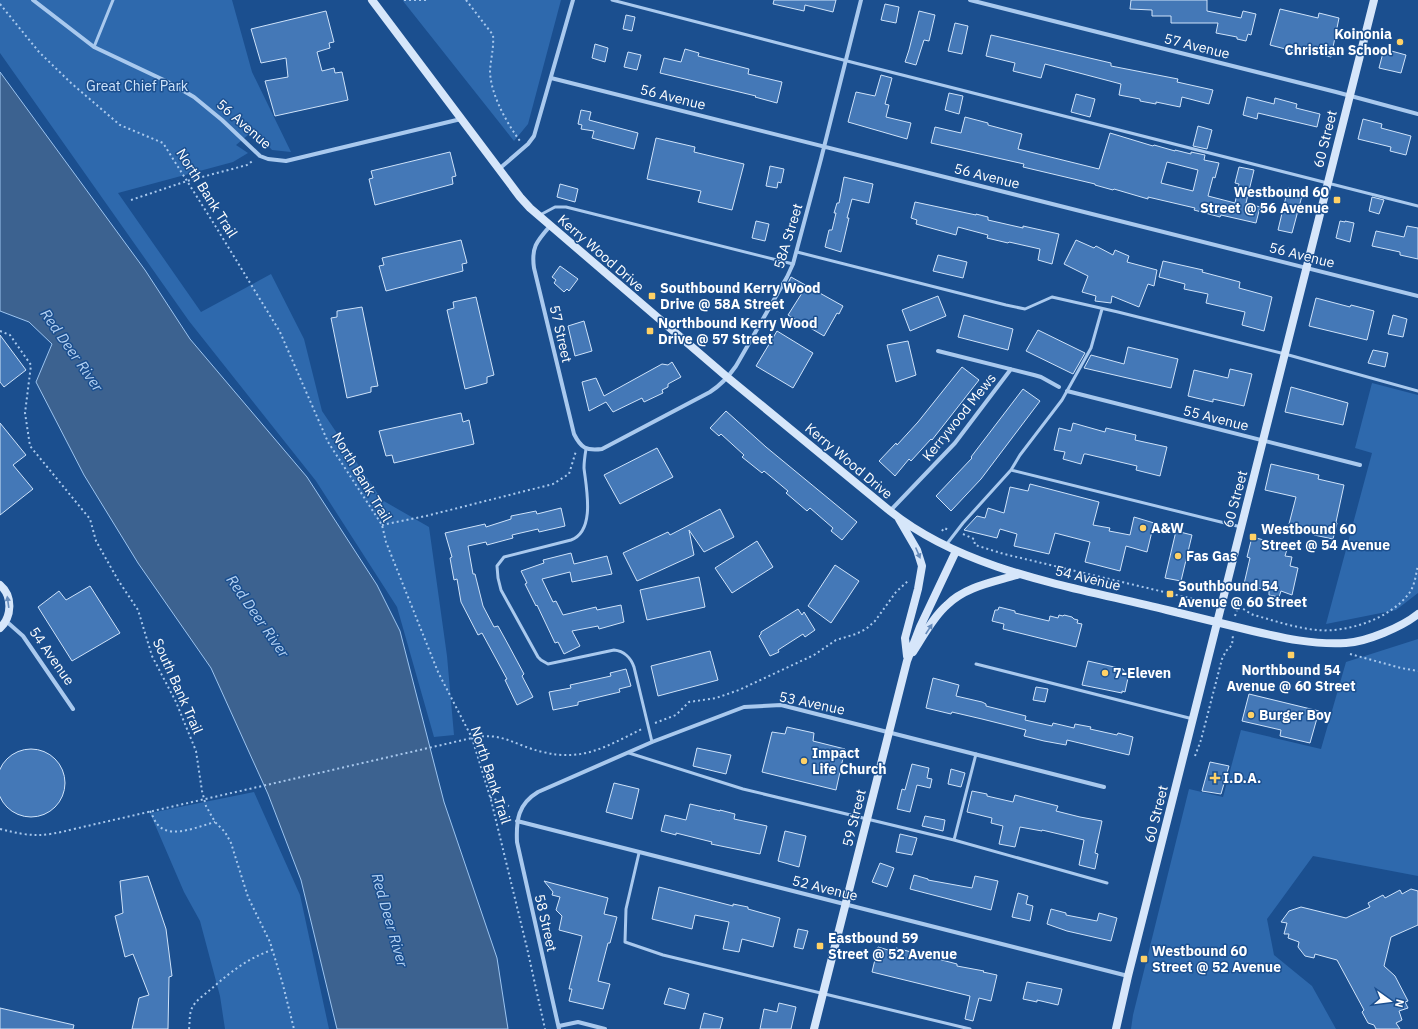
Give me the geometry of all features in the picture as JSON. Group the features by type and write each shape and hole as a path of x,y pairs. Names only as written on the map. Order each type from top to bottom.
{"street":[{"name":"56 Avenue","path":"33,0 94,47 168,82 194,98 222,120 260,156 268,160 286,161 461,119"},
{"name":"Kerry Wood Drive","path":"372,0 520,197 538,216 727,377 899,519 956,551"},
{"path":"499,169 531,141 536,131 573,0"},
{"name":"58A Street","path":"585,449 596,450 608,446 710,392 721,384 736,366 793,264 861,0"},
{"name":"57 Avenue","path":"970,0 1418,114"},
{"name":"60 Street","path":"1116,1029 1216,622 1374,0"},
{"name":"56 Avenue","path":"551,78 1418,296"},
{"name":"57 Street","path":"550,226 536,244 533,260 572,426 578,442 585,449"},
{"name":"Kerrywood Mews","path":"938,351 1041,377 1059,387"},
{"name":"Kerrywood Mews","path":"890,511 956,443 1011,369"},
{"name":"55 Avenue","path":"1067,391 1360,465"},
{"path":"899,519 917,550 922,566 918,589 905,638 907,661"},
{"name":"59 Street","path":"814,1029 907,661 920,627 956,551"},
{"name":"54 Avenue","path":"956,551 1020,574 1283,638 1303,641 1347,643 1372,637 1400,625 1418,614"},
{"path":"907,661 939,613 958,596 967,591 1020,574"},
{"path":"0,585 7,595 10,604 6,621 0,628"},
{"name":"54 Avenue","path":"6,621 23,636 73,709"},
{"name":"53 Avenue","path":"517,821 524,804 532,796 652,742 744,707 781,705 1104,787"},
{"name":"52 Avenue","path":"517,821 1128,976"},
{"name":"58 Street","path":"517,821 516,836 519,854 559,1028"},
{"path":"559,1028 578,1022 605,1029"}],"lane":[{"path":"94,47 113,0"},
{"path":"612,0 1418,206"},
{"path":"538,216 555,207 566,207 793,264"},
{"path":"797,252 1025,309 1052,297 1285,354 1418,391"},
{"path":"945,546 963,523 1011,470 1020,455 1062,400 1091,348 1102,309"},
{"path":"585,449 584,466 588,502 587,514 581,532 575,539 504,557 497,566 498,578 501,590 541,660 548,664 614,650 622,652 630,659 634,667 647,727 652,742"},
{"path":"1011,470 1241,527"},
{"path":"976,664 1193,719"},
{"path":"629,753 744,788 954,840 1107,883"},
{"path":"954,840 976,754"},
{"path":"639,853 626,909 625,942 664,954 970,1029"}],"path":[{"path":"404,0 428,0"},
{"path":"466,0 493,35 490,70 492,86 509,125 520,141"},
{"name":"North Bank Trail","path":"0,4 38,52 71,83 120,125 163,143 280,332 328,442 382,525 386,542 438,672 472,738 490,797 528,948 545,1029"},
{"path":"131,200 187,181 247,165 260,156"},
{"name":"South Bank Trail","path":"0,331 10,335 31,365 25,413 30,446 90,519 96,541 118,580 138,610 152,656 176,702 196,751 203,798 206,806 215,822 225,832 231,843 253,910 265,929 283,985 294,1029"},
{"path":"382,525 426,516 553,484 569,474 578,442"},
{"path":"975,545 1014,556 1202,601"},
{"path":"1236,610 1240,607 1249,614 1317,630 1337,629 1360,625 1373,620 1394,607 1406,596 1413,586 1418,566"},
{"path":"0,829 34,836 55,834 483,735 493,736 542,752 571,755 586,754 600,750 647,727 676,715 689,702 727,695 740,690 814,655 836,640 856,634 866,629 875,621 896,592 910,579 912,575"},
{"path":"1350,654 1401,668 1418,671"},
{"path":"490,797 509,806"},
{"path":"150,811 156,823 169,832 177,832 215,822"},
{"path":"189,1029 190,1012 200,998 239,966 261,953 272,950"}],"green space":[{"name":"Great Chief Park","path":"0,0 232,0 252,72 291,152 272,150 254,130 236,145 248,153 233,162 118,193 201,312 271,274 304,339 322,411 382,500 429,527 447,656 454,735 434,737 397,607 316,481 189,321 0,53"},
{"path":"561,0 528,124 514,141 403,1"},
{"path":"1372,383 1418,395 1418,593 1396,610 1326,624 1372,453 1355,448"},
{"path":"1418,639 1418,876 1313,856 1267,919 1274,955 1312,986 1336,1029 1131,1029 1133,1015 1189,789 1223,797 1241,730 1321,749 1346,662"},
{"path":"254,792 300,895 329,1029 225,1029 220,996 200,921 184,892 150,813"}],"water":[{"name":"Red Deer River","path":"0,72 145,270 190,339 307,477 377,585 400,631 444,802 497,958 508,1029 337,1029 301,880 268,794 211,668 138,563 84,475 36,382 52,344 29,322 0,311"}],"building":[{"path":"774,0 836,0 833,12 805,5 804,11 773,4"},
{"path":"1131,0 1207,0 1207,11 1241,18 1243,11 1256,14 1251,35 1248,34 1246,41 1237,39 1237,37 1216,33 1218,23 1171,23 1171,16 1152,16 1152,10 1130,9"},
{"path":"885,4 899,7 896,23 881,20"},
{"path":"1280,9 1318,18 1319,13 1339,18 1331,57 1298,49 1297,52 1270,45"},
{"path":"326,11 334,42 329,43 330,48 317,52 322,71 334,68 335,73 342,72 348,100 275,116 265,81 288,77 286,58 261,63 251,29"},
{"path":"919,11 935,15 929,41 924,40 916,65 905,62"},
{"path":"626,15 635,17 632,31 623,29"},
{"path":"955,23 968,26 962,54 948,51"},
{"path":"991,35 1111,63 1111,66 1178,79 1177,82 1213,90 1209,104 1182,97 1180,107 1156,102 1156,104 1140,101 1140,99 1119,95 1121,84 1045,64 1041,78 1013,71 1015,63 986,56"},
{"path":"595,44 608,48 605,62 592,58"},
{"path":"685,49 699,53 698,56 749,69 748,74 782,82 777,103 755,97 756,96 660,73 664,58 681,62"},
{"path":"1384,49 1406,55 1401,73 1379,68"},
{"path":"628,52 641,55 637,70 624,67"},
{"path":"881,75 892,78 885,104 889,105 886,117 911,123 907,139 848,122 856,92 875,96"},
{"path":"949,93 963,96 959,114 945,110"},
{"path":"1076,94 1095,99 1090,117 1071,112"},
{"path":"1247,97 1274,104 1275,98 1297,104 1296,108 1320,114 1317,127 1258,113 1257,119 1243,115"},
{"path":"581,110 591,112 589,120 638,133 634,149 592,138 594,131 581,129 582,125 578,124"},
{"path":"965,117 1022,134 1018,149 1099,169 1110,133 1153,146 1191,154 1191,152 1205,155 1204,160 1219,163 1215,178 1213,177 1208,196 1235,203 1239,184 1235,183 1239,167 1254,170 1246,203 1260,207 1256,223 1221,215 1220,217 1194,210 1195,208 1148,197 1148,199 1095,184 1023,167 1024,164 931,143 935,127 961,133","holes":["1167,162 1198,170 1193,191 1161,183"]},
{"path":"1363,119 1382,124 1381,128 1411,136 1406,155 1390,151 1391,147 1358,139"},
{"path":"1198,126 1212,130 1207,149 1193,146"},
{"path":"656,138 695,147 694,152 744,164 732,210 698,202 701,191 647,179"},
{"path":"450,152 456,176 452,177 453,184 375,205 369,179 373,178 371,171"},
{"path":"770,166 784,169 781,183 778,182 777,188 766,186"},
{"path":"844,177 873,184 869,203 852,199 841,252 825,247 829,230 832,230 836,213 834,213 837,203 839,203"},
{"path":"560,184 578,189 575,202 557,197"},
{"path":"1288,188 1303,192 1292,233 1278,230"},
{"path":"1372,197 1384,200 1379,214 1369,211"},
{"path":"915,202 976,214 988,217 988,220 1023,228 1023,226 1059,234 1052,264 1038,260 1040,249 987,238 988,235 958,227 956,235 916,224 917,220 911,218"},
{"path":"756,221 769,224 765,241 752,238"},
{"path":"1340,221 1354,223 1350,242 1336,238"},
{"path":"1407,226 1418,228 1418,259 1400,255 1400,252 1372,246 1376,231 1404,237"},
{"path":"461,240 467,263 462,264 463,271 386,291 379,266 384,265 382,258"},
{"path":"1076,240 1094,248 1096,246 1113,255 1115,250 1129,256 1127,262 1157,270 1154,286 1148,284 1139,307 1112,296 1111,303 1095,301 1096,296 1082,292 1088,276 1064,264"},
{"path":"938,255 967,262 963,278 933,271"},
{"path":"1163,261 1203,270 1202,272 1240,282 1239,288 1272,297 1264,331 1242,325 1245,312 1206,303 1208,294 1184,289 1185,284 1159,277"},
{"path":"560,266 578,279 569,291 567,289 564,292 554,283 556,280 552,277"},
{"path":"791,277 843,306 839,314 837,313 824,336 788,315 802,293 788,283"},
{"path":"938,296 946,316 910,331 902,310"},
{"path":"476,297 494,375 487,377 487,383 465,389 447,310 454,308 453,302"},
{"path":"1316,298 1350,307 1351,305 1374,311 1367,340 1309,326"},
{"path":"362,307 378,386 371,387 371,392 347,398 331,318 337,317 337,311"},
{"path":"964,315 1013,329 1008,350 958,337"},
{"path":"1393,315 1407,319 1403,337 1388,334"},
{"path":"584,321 592,351 575,356 568,326"},
{"path":"1038,330 1085,353 1073,374 1026,351"},
{"path":"777,331 813,353 793,388 756,366"},
{"path":"0,335 26,370 4,387 0,382"},
{"path":"908,341 916,375 896,382 887,345"},
{"path":"1128,347 1178,359 1171,388 1084,368 1091,355 1124,364"},
{"path":"1373,350 1388,353 1385,367 1368,363"},
{"path":"672,362 681,377 668,384 668,387 662,390 663,393 644,402 642,398 613,412 606,402 589,411 582,382 596,378 604,396 662,364 668,365"},
{"path":"962,367 979,380 932,440 931,439 911,461 909,459 895,476 879,461 896,443 897,445 918,422"},
{"path":"1230,369 1252,374 1244,406 1213,399 1213,402 1188,396 1194,370 1228,378"},
{"path":"1291,387 1348,403 1343,425 1285,412"},
{"path":"1023,389 1040,401 981,479 951,511 936,496 972,458 971,457"},
{"path":"726,411 766,447 857,522 842,540 831,531 833,528 810,508 807,511 786,493 788,491 764,471 762,473 742,457 744,455 721,434 719,436 710,428"},
{"path":"461,413 463,422 469,420 474,444 394,463 392,455 386,456 379,431"},
{"path":"0,423 26,455 13,465 33,489 0,515"},
{"path":"1073,423 1105,432 1106,428 1136,435 1135,440 1167,447 1160,476 1136,470 1137,466 1086,454 1084,454 1081,464 1063,459 1065,452 1054,450 1059,428 1071,431"},
{"path":"657,448 673,477 620,504 604,475"},
{"path":"1271,464 1319,475 1318,479 1344,485 1333,539 1314,535 1315,531 1289,524 1296,497 1265,490"},
{"path":"1030,484 1099,502 1093,525 1110,528 1109,531 1130,535 1134,517 1154,523 1147,552 1126,546 1120,571 1085,562 1090,542 1055,533 1049,554 1014,546 1017,534 1000,529 997,538 964,530 977,516 985,518 988,508 1004,513 1010,487 1028,491"},
{"path":"561,508 565,526 539,532 538,529 512,535 513,538 487,545 486,542 468,546 473,574 475,574 483,606 494,627 498,626 509,646 524,674 522,676 533,697 517,705 505,680 507,679 482,633 478,635 461,602 457,579 454,580 450,558 452,557 445,533 485,524 486,527 511,519 511,516 536,511 537,514"},
{"path":"720,509 734,537 704,552 689,530 694,555 637,581 623,553 668,532 670,535"},
{"name":"Fas Gas","path":"1176,531 1192,535 1181,581 1165,578"},
{"path":"1252,537 1288,546 1285,556 1292,557 1290,566 1298,568 1292,595 1281,591 1279,597 1269,595 1269,591 1244,584 1250,558 1247,557"},
{"path":"757,541 773,567 732,593 715,568"},
{"path":"571,553 574,564 607,556 612,574 572,582 570,572 542,579 553,602 556,601 563,615 596,607 597,610 621,605 624,622 599,629 598,626 572,631 580,646 564,654 558,642 555,643 525,584 527,583 521,571 544,563 543,560"},
{"path":"835,565 859,581 831,623 808,606"},
{"path":"699,577 705,607 647,620 640,590"},
{"path":"90,586 120,633 72,661 38,607 59,591 66,600"},
{"path":"999,607 1015,611 1015,613 1049,621 1050,616 1058,618 1059,615 1072,617 1078,620 1077,623 1082,624 1076,647 1003,629 1004,624 992,621 995,610 998,610"},
{"path":"798,609 802,615 804,612 815,630 805,637 803,634 778,650 779,652 770,656 759,636 761,632"},
{"path":"710,651 718,680 658,696 651,666"},
{"name":"7-Eleven","path":"1088,661 1123,669 1128,678 1125,692 1122,691 1122,693 1082,685"},
{"path":"626,669 631,686 619,689 620,692 578,702 578,705 553,710 549,692 571,688 570,685 611,676 610,673"},
{"path":"933,678 959,685 956,696 982,702 986,704 986,706 1026,716 1025,720 1052,726 1053,723 1074,728 1075,724 1091,727 1090,729 1133,737 1129,755 1067,740 1066,745 1044,741 1024,736 1026,730 952,712 951,714 926,708"},
{"path":"1036,687 1048,689 1045,702 1033,700"},
{"path":"1249,694 1319,711 1310,743 1280,736 1281,730 1242,721"},
{"name":"Impact Life Church","path":"787,727 814,733 813,741 845,749 836,790 762,772 772,732 785,734"},
{"path":"697,748 731,755 726,774 693,766"},
{"path":"31,749 44,752 55,759 62,770 65,783 62,796 55,807 44,814 31,817 18,814 7,807 0,796 -3,783 0,770 7,759 18,752"},
{"name":"I.D.A.","path":"1210,762 1229,766 1221,794 1202,791"},
{"path":"912,764 929,768 927,778 932,779 930,788 917,785 910,812 897,809 902,789 905,790"},
{"path":"951,769 965,773 961,787 948,784"},
{"path":"614,783 639,789 632,819 606,812"},
{"path":"972,791 1013,802 1015,795 1058,806 1056,811 1102,821 1095,853 1098,854 1095,869 1079,865 1084,840 1042,830 1020,827 1015,847 999,844 1003,826 991,823 992,818 967,812"},
{"path":"690,804 735,814 734,819 767,826 760,854 711,844 712,842 676,833 676,835 661,831 665,815 686,820"},
{"path":"925,816 945,820 943,831 922,826"},
{"path":"785,831 806,836 799,867 778,861"},
{"path":"900,834 917,838 912,855 896,852"},
{"path":"880,863 894,868 887,887 872,882"},
{"path":"914,875 928,880 972,888 975,876 998,881 991,910 910,889"},
{"path":"148,876 166,929 172,976 169,977 168,1029 132,1029 139,998 149,995 133,954 125,957 115,916 123,913 120,881"},
{"path":"544,881 608,898 604,914 617,917 610,943 608,943 598,981 610,984 603,1009 569,1001 572,989 569,989 582,936 559,930 562,916 556,910 560,897 552,895 553,892"},
{"path":"659,887 733,906 733,904 748,907 748,909 780,918 773,947 742,939 739,952 723,949 729,922 695,915 692,929 652,919"},
{"path":"1411,889 1418,891 1418,925 1391,937 1384,966 1395,976 1408,1001 1405,1002 1408,1008 1399,1011 1402,1020 1396,1023 1400,1029 1376,1029 1374,1025 1368,1023 1362,1012 1364,1010 1337,960 1315,954 1314,958 1305,956 1298,947 1299,942 1288,938 1289,934 1284,934 1287,923 1281,922 1289,911 1301,907 1346,918 1370,907 1368,903 1383,895 1385,898 1400,890 1402,894"},
{"path":"1018,893 1028,896 1026,904 1033,906 1030,921 1012,917"},
{"path":"1051,909 1066,913 1066,915 1097,921 1099,913 1117,918 1111,941 1067,931 1047,924"},
{"path":"798,929 808,931 803,949 794,947"},
{"path":"878,947 895,952 896,948 957,964 957,966 997,975 991,1001 979,998 973,1021 965,1019 970,996 872,972"},
{"path":"1027,982 1062,989 1058,1005 1037,1000 1037,1002 1023,999"},
{"path":"669,988 689,994 685,1009 664,1004"},
{"path":"779,1003 796,1007 791,1029 760,1029 764,1009 777,1012"},
{"path":"0,1008 74,1025 73,1029 0,1029"},
{"path":"704,1013 723,1018 720,1029 700,1029"}],"place":[{"name":"Koinonia Christian School","path":"1400,42"},
{"name":"Westbound 60 Street @ 56 Avenue","path":"1337,200"},
{"name":"Southbound Kerry Wood Drive @ 58A Street","path":"652,296"},
{"name":"Northbound Kerry Wood Drive @ 57 Street","path":"650,331"},
{"name":"A&W","path":"1143,528"},
{"name":"Westbound 60 Street @ 54 Avenue","path":"1253,537"},
{"name":"Fas Gas","path":"1178,556"},
{"name":"Southbound 54 Avenue @ 60 Street","path":"1170,594"},
{"name":"Northbound 54 Avenue @ 60 Street","path":"1291,655"},
{"name":"7-Eleven","path":"1105,673"},
{"name":"Burger Boy","path":"1251,715"},
{"name":"Impact Life Church","path":"804,761"},
{"name":"I.D.A.","path":"1215,778"},
{"name":"Eastbound 59 Street @ 52 Avenue","path":"820,946"},
{"name":"Westbound 60 Street @ 52 Avenue","path":"1144,959"}]}
